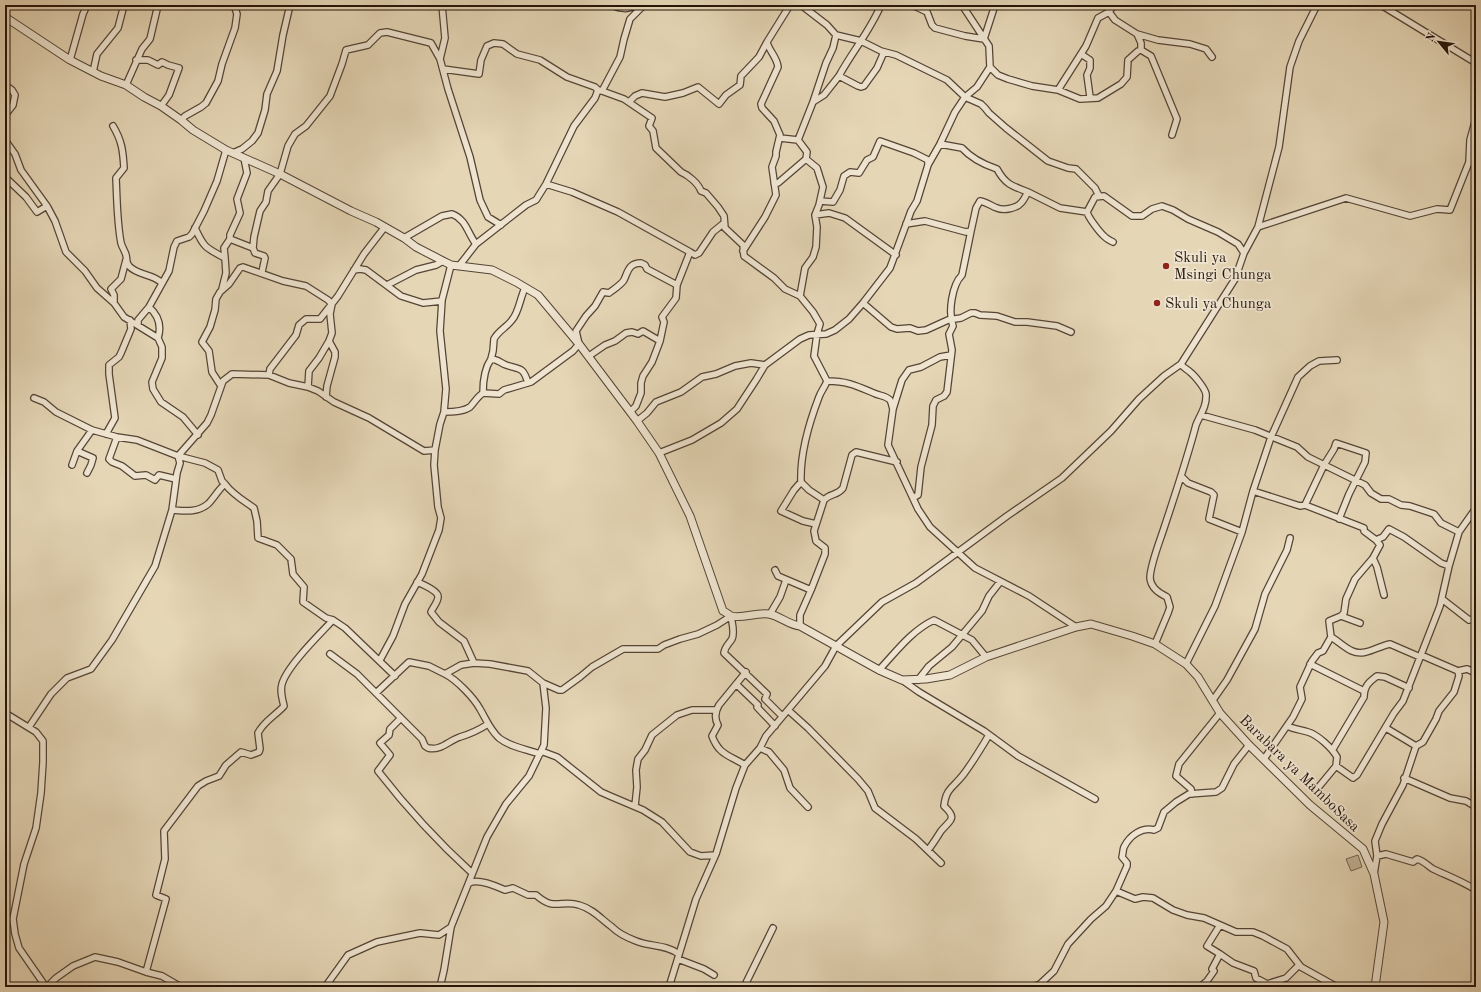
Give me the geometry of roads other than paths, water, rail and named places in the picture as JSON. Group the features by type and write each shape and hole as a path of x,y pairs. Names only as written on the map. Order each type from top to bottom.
{"street":[{"path":"70,60 87,5"},
{"path":"93,72 97,54 118,28 124,5"},
{"path":"126,85 136,60 150,39 158,5"},
{"path":"181,120 206,103 218,81 222,64 235,28 237,14 234,5"},
{"path":"233,153 242,149 252,141 258,133 265,110 267,94 278,64 282,35 290,5"},
{"path":"440,58 445,38 442,5"},
{"path":"611,5 618,8 628,9 636,5"},
{"path":"459,266 476,244 526,205 536,200 546,184 574,126 595,98 620,57 630,19 644,5"},
{"path":"629,102 635,96 642,93 665,97 684,93 698,87 719,104 726,95 740,85 741,76 758,57 790,5"},
{"path":"801,5 827,25 836,35 861,41 884,52 896,55 947,80 965,97 981,104 1006,128 1048,161 1068,168 1076,169 1095,188 1099,196"},
{"path":"813,102 824,95 839,76 874,22 881,5"},
{"path":"912,5 927,12 932,25 935,28 965,36 984,39"},
{"path":"658,453 692,440 721,423 737,409 764,365 800,339 809,335 826,334 849,319 890,268 911,211 917,201 928,165 955,112 965,97 977,87 990,67 989,46 962,5"},
{"path":"984,39 995,5"},
{"path":"1058,90 1081,54 1098,18 1109,12 1114,5"},
{"path":"669,987 696,899 715,855 731,803 745,765 760,748 766,736 782,716 825,666 836,646 882,602 916,583 1007,516 1062,478 1111,431 1139,399 1164,376 1181,364 1234,279 1244,253 1258,227 1279,147 1290,67 1299,41 1317,5"},
{"path":"1381,5 1476,63"},
{"path":"1109,12 1115,20 1137,34 1158,40 1190,44 1206,49 1212,57"},
{"path":"5,17 70,60 93,72 126,85 181,120 193,130 226,150 280,174 351,211 376,222 443,262 451,265 492,270 538,295 579,344 637,421 658,453 690,516 723,611 731,616 760,613 770,614 800,626 879,670 902,680 989,735 1018,756 1095,799"},
{"path":"262,272 265,258 264,256 255,253 253,248 254,237 260,210 266,202 268,191 280,174 288,146 295,134 306,126 330,96 346,50 368,45 380,33 387,32 431,43 440,58 442,69 470,157 480,200 488,217 501,224"},
{"path":"1137,34 1141,43 1141,50"},
{"path":"798,140 826,63 833,48 836,35"},
{"path":"743,252 773,203 776,195 772,167 780,138 779,130 774,121 762,108 761,104 778,67 767,42"},
{"path":"442,69 479,74 481,60 487,46 494,43 503,44 517,54 540,60 568,77 596,87 629,102 652,118 649,126 653,131 656,148 669,162 685,174 699,187 701,191 710,197 724,216 725,228 743,245 744,256 774,278 785,289 800,296 813,312 820,324 814,356 827,380"},
{"path":"990,67 998,75 1032,86 1058,90 1080,99 1090,97 1098,98 1121,84 1127,77 1128,60 1141,50"},
{"path":"1141,50 1151,56 1177,119 1172,135"},
{"path":"839,76 858,86 864,86 877,68 884,52"},
{"path":"1081,54 1090,60 1090,68 1087,75 1090,97"},
{"path":"136,60 148,60 158,65 162,62 179,68 169,95 160,106"},
{"path":"5,85 12,90 15,95 13,105 5,113"},
{"path":"1258,227 1346,198 1410,216 1437,209 1450,210 1469,162 1470,140 1476,118"},
{"path":"113,126 120,138 123,148 124,168 116,178 120,230 126,260 129,266 134,270 156,277 162,283"},
{"path":"774,183 778,183 806,159 806,152 798,140 780,138"},
{"path":"5,140 15,154 21,170 47,206 55,220 66,252 85,271 97,288 114,303 124,316 158,338 162,348 162,358 152,382 154,389 161,402 183,417 198,435"},
{"path":"820,201 833,202 840,190 844,176 850,172 859,173 867,160 873,157 880,141 914,153 928,160 928,165"},
{"path":"940,144 962,148 966,153 982,163 997,169 1002,178 1010,186 1028,192 1060,208 1087,212"},
{"path":"138,325 138,320 149,306 169,271 174,247 177,241 188,236 195,228 204,211 217,181 226,150"},
{"path":"221,386 212,372 209,351 202,342 210,327 215,310 216,299 222,289 226,273 224,248 230,239 230,235 240,213 237,199 247,173 244,158"},
{"path":"800,296 805,268 813,257 816,247 817,227 815,215 820,201 822,187 820,174 817,168 806,159"},
{"path":"5,177 26,197 37,212 47,206"},
{"path":"546,184 572,192 618,212 695,255 699,253 713,232 724,223"},
{"path":"913,498 918,495 920,486 921,467 932,424 933,406 936,400 944,396 947,392 952,344 949,334 953,326 951,320 955,285 962,274 976,208 980,202 985,202 1004,210 1017,206 1022,203 1028,192"},
{"path":"1087,212 1095,197 1099,196 1104,196 1132,216 1142,216 1152,209 1162,206 1238,244 1244,253"},
{"path":"1087,212 1088,216 1104,237 1113,242"},
{"path":"815,215 829,213 845,218 896,255"},
{"path":"404,238 442,216 452,214 462,222 476,244"},
{"path":"906,224 925,221 958,231 971,231"},
{"path":"195,228 207,249 214,254 225,258"},
{"path":"269,375 270,369 296,335 302,321 306,319 320,319 332,304 364,254 384,228"},
{"path":"230,239 253,248"},
{"path":"630,412 636,406 641,393 643,376 652,362 660,341 664,322 662,317 676,298 677,285 690,252"},
{"path":"114,303 114,295 111,289 121,279 126,260"},
{"path":"387,285 416,270 443,262"},
{"path":"483,392 499,394 504,390 528,383 573,352 579,344 576,331 578,326 595,306 603,292 608,293 623,281 628,269 632,265 641,263 646,265 647,269 653,273 677,285"},
{"path":"380,660 393,636 405,604 422,574 439,530 441,518 438,507 434,465 435,450 444,412 446,389 440,332 442,301 451,265"},
{"path":"222,289 229,284 240,268 243,267 306,286 332,304"},
{"path":"354,270 366,270 401,296 423,303 442,301"},
{"path":"444,412 458,411 469,407 483,392 485,372 491,359 494,338 512,321 518,311 520,299 525,288"},
{"path":"863,303 891,327 897,329 910,328 918,331 926,330 971,313 991,315 1015,322 1032,322 1057,326 1071,332"},
{"path":"308,387 309,371 319,358 329,341 332,332 330,314 332,304"},
{"path":"149,306 156,313 158,320 160,331 158,338"},
{"path":"106,434 115,418 109,365 119,357 121,353 131,329 129,326 130,320"},
{"path":"588,356 626,333 632,332 638,334 643,331 660,341"},
{"path":"326,397 327,386 335,357 335,352 329,341"},
{"path":"951,355 940,357 921,367 909,370 902,380 894,409 888,445 918,509 930,527 974,568 1029,596 1076,626"},
{"path":"491,359 516,366 523,372 528,383"},
{"path":"1186,664 1215,606 1242,532 1253,491 1271,437 1298,377 1310,366 1319,361 1337,360"},
{"path":"637,421 647,414 656,402 680,392 702,377 716,374 735,366 752,363 764,365"},
{"path":"1155,644 1170,607 1167,597 1157,592 1150,578 1154,558 1198,419 1205,404 1206,392 1194,376 1181,364"},
{"path":"178,456 207,423 212,415 221,386 226,378 232,374 269,375 289,383 308,387 318,391 334,402 369,418 424,452 435,450"},
{"path":"827,380 838,380 853,384 877,395 885,396 890,401 894,409"},
{"path":"816,524 803,521 781,511 794,490 801,482 802,456 813,412 819,395 827,380"},
{"path":"34,398 44,402 56,412 92,430 117,437 137,440 178,456 205,463 218,470 222,481 228,489 254,508 258,521 258,538 277,545 291,559 293,574 304,588 303,602 326,618 333,620 345,628 395,676"},
{"path":"1201,415 1256,430 1297,447 1308,457 1365,485 1371,493 1381,499 1389,499 1402,505 1410,506 1434,514 1441,523 1459,532"},
{"path":"72,465 77,451 92,430"},
{"path":"117,437 109,459 112,462 122,466 135,476 146,475 155,480 159,475 176,479"},
{"path":"1305,505 1336,443 1366,454 1365,462 1339,519"},
{"path":"77,451 93,458 87,473"},
{"path":"800,626 800,615 825,554 825,548 816,541 814,531 824,500 828,495 840,492 843,488 852,455 856,452 897,462"},
{"path":"29,727 51,694 67,678 92,669 112,640 155,566 172,510 176,479 180,463 178,456"},
{"path":"1181,476 1188,483 1211,492 1214,495 1208,515 1209,519 1242,532"},
{"path":"801,482 809,490 824,500"},
{"path":"172,510 192,512 208,504 219,488 224,484"},
{"path":"1253,491 1300,506 1305,505 1364,528 1364,531 1380,545 1373,558 1355,579 1346,599 1344,613 1341,616 1329,621 1330,637 1324,650 1318,653 1310,664 1300,687 1302,699 1264,759"},
{"path":"1336,766 1353,778 1357,775 1394,713 1403,701 1442,600 1449,566 1459,532 1476,508"},
{"path":"1376,540 1383,537 1389,529 1404,537 1441,563 1449,566"},
{"path":"1213,700 1227,680 1255,629 1265,594 1287,550 1290,538"},
{"path":"1373,558 1377,567 1384,595"},
{"path":"775,570 778,576 811,590"},
{"path":"770,614 780,597 786,580"},
{"path":"417,582 438,594 438,598 431,612 438,622 464,641 474,663"},
{"path":"918,680 929,666 952,647 982,611 989,596 1000,582"},
{"path":"1442,600 1469,620 1476,618"},
{"path":"731,616 734,632 732,639 724,649 724,653 732,662 746,672 767,694 765,699 782,716"},
{"path":"445,674 462,665 474,663 490,664 528,671 543,683 562,690 580,678 592,666 623,649 658,649 680,639 698,634 731,616"},
{"path":"1341,616 1360,623"},
{"path":"146,972 166,899 156,896 165,859 164,831 198,786 219,776 226,765 241,752 251,755 259,752 258,733 267,720 276,715 284,706 281,692 282,682 302,653 333,620"},
{"path":"879,670 906,640 926,624 934,620 941,623 946,628 962,634 972,640 986,656"},
{"name":"Barabara ya MamboSasa","path":"902,680 918,680 950,675 986,656 1076,626 1091,624 1155,644 1186,664 1198,677 1220,713 1249,745 1310,805 1363,849 1374,874 1384,922 1375,987"},
{"path":"1330,637 1352,651 1359,653 1390,644 1458,670 1467,669 1476,673"},
{"path":"330,654 357,674 422,739 425,746 431,749 437,748 477,731 488,724"},
{"path":"376,693 409,662 429,666 452,678 464,689 479,708 493,732 510,745 557,757 602,792 635,806 662,822 690,852 701,856 715,855"},
{"path":"1310,664 1364,691"},
{"path":"1374,874 1377,856 1375,841 1382,824 1403,785 1404,778 1416,746 1422,742 1436,719 1439,711 1454,692 1459,676 1458,670"},
{"path":"745,765 730,756 726,756 718,750 712,736 718,725 716,722 716,710 746,672"},
{"path":"1333,749 1364,697 1364,691 1368,683 1376,676 1385,677 1409,688"},
{"path":"440,987 451,927 460,901 469,883 487,837 506,804 529,776 544,745 546,708 543,683"},
{"path":"736,684 758,704 757,707 775,726"},
{"path":"635,806 637,787 636,770 638,759 645,750 652,735 677,715 692,710 716,710"},
{"path":"788,710 808,728 863,785 868,791 875,808 892,820 941,863"},
{"path":"5,713 36,732 43,741 41,793 36,828 24,864 13,919 14,934 19,948 47,987 56,978 74,966 95,957 118,962 162,976 181,987"},
{"path":"1192,794 1191,789 1176,776 1179,764 1220,713"},
{"path":"401,718 390,729 389,735 380,743 390,755 378,771 392,790 452,855 472,873"},
{"path":"1286,726 1296,730 1310,732 1333,749 1338,756 1336,766 1317,789"},
{"path":"1386,728 1416,746"},
{"path":"928,850 950,822 952,816 944,806 945,797 948,791 963,775 989,735"},
{"path":"1033,987 1040,984 1054,971 1068,944 1091,919 1106,906 1116,891 1127,866 1127,863 1122,857 1124,846 1135,833 1146,828 1154,830 1158,828 1164,812 1189,794 1216,792 1222,788 1234,764 1249,745"},
{"path":"760,748 769,752 784,770 790,788 808,807"},
{"path":"1404,778 1450,798 1466,801 1476,807"},
{"path":"1377,856 1386,854 1414,862 1417,860 1422,860 1432,868 1457,879 1476,890"},
{"path":"469,883 473,881 482,882 505,890 513,888 528,895 536,895 542,900 554,905 567,903 579,905 600,916 611,927 634,940 672,950 678,957 714,975"},
{"path":"1116,891 1135,899 1143,897 1154,898 1173,910 1187,915 1204,918 1236,932 1253,932 1263,936 1287,949 1299,965 1318,978 1338,987"},
{"path":"1220,925 1207,946 1233,963 1254,971 1256,978 1267,984 1286,978 1299,965"},
{"path":"325,987 348,955 377,942 420,933 439,935 451,927"},
{"path":"744,987 773,928"},
{"path":"1200,987 1207,981 1214,971 1212,969 1220,954"}],"place":[{"name":"Skuli ya Msingi Chunga","path":"1166,266"},
{"name":"Skuli ya Chunga","path":"1157,303"}]}
